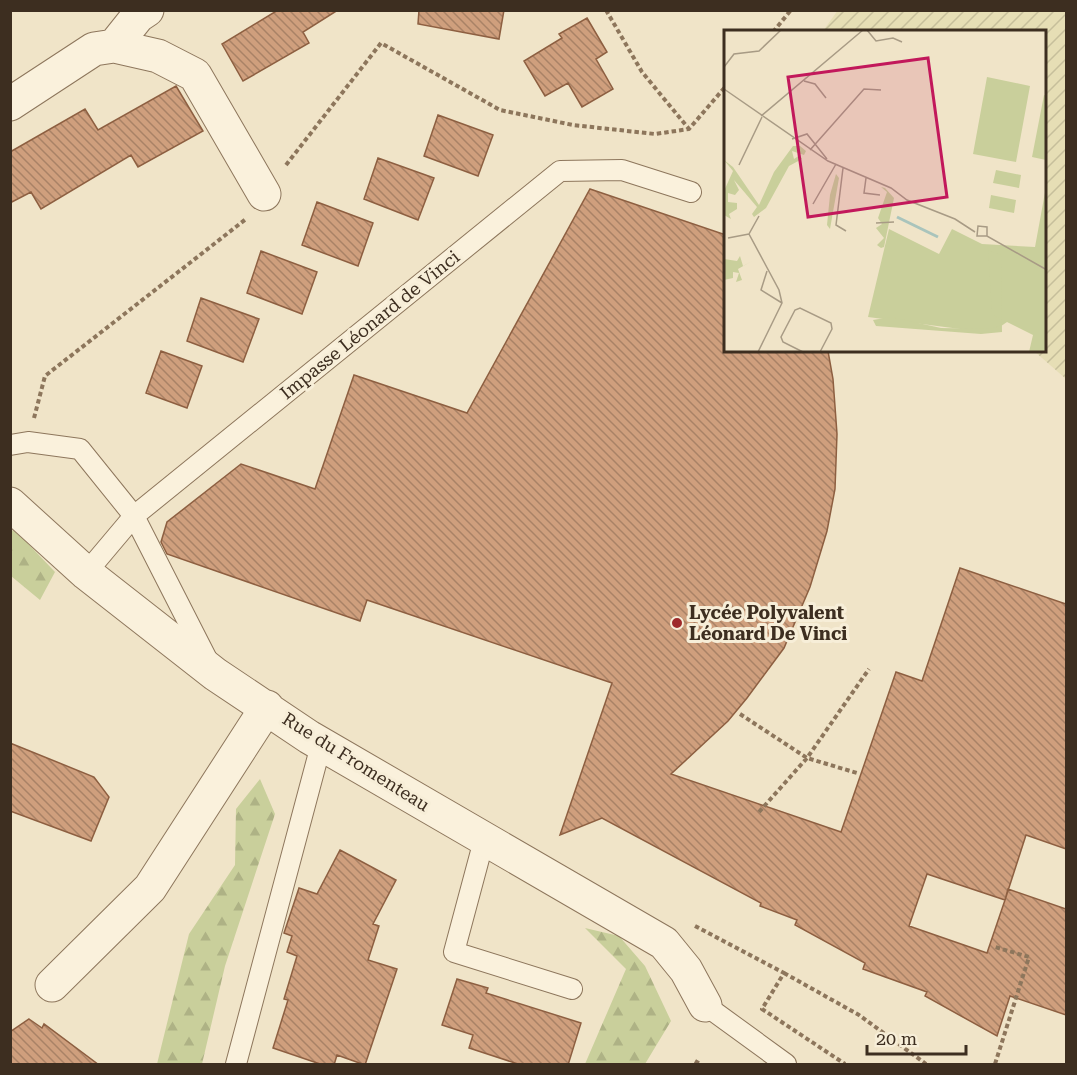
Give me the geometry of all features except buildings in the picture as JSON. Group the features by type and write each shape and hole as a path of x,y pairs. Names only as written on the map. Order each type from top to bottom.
{"street":[{"path":"114,46 138,16 147,10"},
{"path":"10,105 94,49 114,46 158,56 195,75 264,194"},
{"name":"Rue du Fromenteau","path":"10,504 86,573 215,674 321,745 664,943 686,970 705,1005"},
{"path":"52,985 150,888 267,707"}],"lane":[{"name":"Impasse Léonard de Vinci","path":"86,573 134,516 560,171 622,170 691,192"},
{"path":"19,444 80,449 134,516 215,674"},
{"path":"236,1065 321,745"},
{"path":"484,840 454,952 572,989"},
{"path":"705,1005 786,1065"}],"path":[{"path":"606,10 642,72 689,129"},
{"path":"775,30 791,10"},
{"path":"19,444 45,376 247,218 381,43 500,110 573,125 655,134 689,129 724,88"},
{"path":"759,812 807,758 869,669"},
{"path":"740,714 807,758 857,773"},
{"path":"995,946 1029,957 995,1065"},
{"path":"784,973 859,1015 927,1065"},
{"path":"694,1060 700,1065"}],"shaded area":[{"path":"838,10 1066,11 1066,379 1035,352 1047,352 1047,30 824,30"}],"green space":[{"path":"10,530 16,531 55,572 40,600 11,576"},
{"path":"260,779 275,814 225,966 202,1064 157,1064 189,934 235,865 236,809"},
{"path":"585,928 619,936 645,966 671,1021 645,1064 585,1064 626,969"}],"place":[{"name":"Lycée Polyvalent Léonard De Vinci","path":"677,623"}]}
